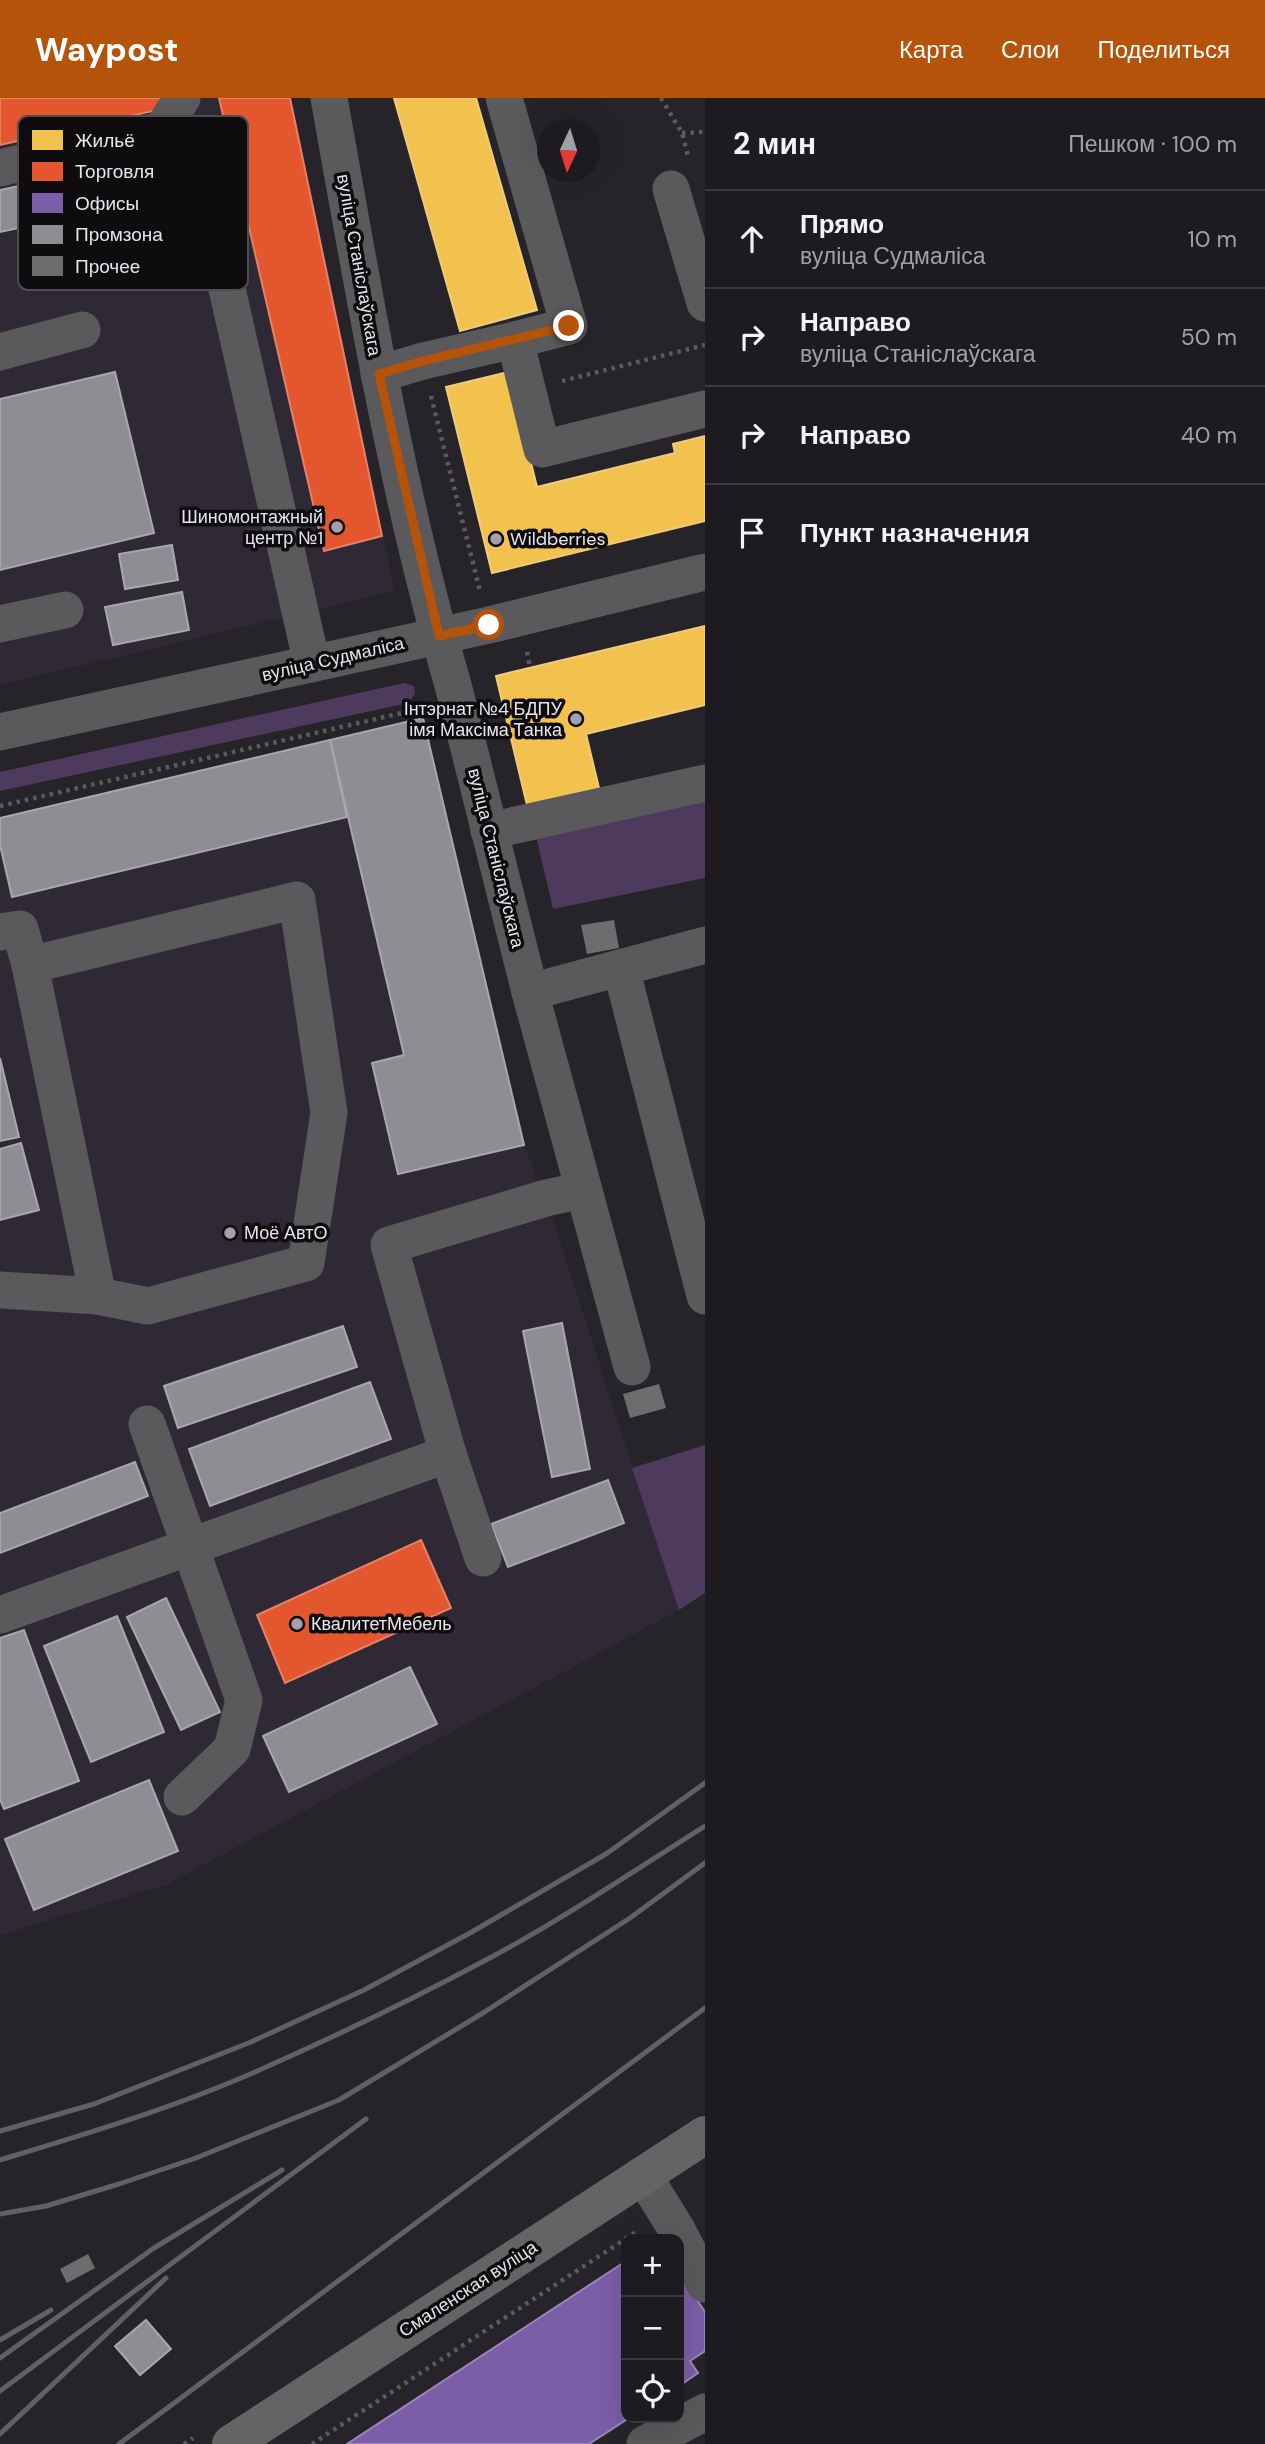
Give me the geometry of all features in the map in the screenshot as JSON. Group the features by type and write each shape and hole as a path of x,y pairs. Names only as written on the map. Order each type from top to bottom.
{"main road":[{"name":"Смаленская вуліца","path":"250,2439 705,2134"}],"street":[{"path":"171,116 182,98"},
{"name":"вуліца Станіслаўскага","path":"329,98 379,374 439,636 530,992 632,1367"},
{"path":"379,374 569,326 504,98"},
{"path":"0,168 18,164"},
{"path":"680,174 705,303"},
{"path":"227,290 312,664"},
{"path":"0,352 82,330"},
{"path":"515,340 542,449 705,409"},
{"name":"вуліца Судмаліса","path":"0,732 439,636 705,572"},
{"path":"0,624 65,610"},
{"path":"489,831 705,783"},
{"path":"0,1290 98,1296 148,1306 306,1263 328,1113 297,900 30,965"},
{"path":"0,932 20,929 30,965 98,1296"},
{"path":"530,992 705,947"},
{"path":"621,968 705,1296"},
{"path":"483,1558 449,1454 389,1245 546,1198 583,1190"},
{"path":"147,1424 244,1700 232,1749 182,1797"},
{"path":"0,1615 449,1454"},
{"path":"643,2175 705,2284"},
{"path":"645,2444 705,2412"}],"path":[{"path":"662,98 682,133 680,174"},
{"path":"682,133 705,132"},
{"path":"528,390 705,345"},
{"path":"423,361 480,592"},
{"path":"526,652 530,668"},
{"path":"0,806 419,709 423,699"},
{"path":"312,2444 557,2282 667,2213"}],"shaded area":[{"path":"0,98 290,98 395,591 0,685"},
{"path":"404,683 414,686 415,694 408,703 0,791 0,772"},
{"path":"423,718 524,1145 546,1198 679,1610 166,1885 0,1935 0,818"},
{"path":"705,798 705,878 553,909 536,836"},
{"path":"705,1445 705,1593 679,1610 632,1468"}],"building: Жильё":[{"path":"394,98 476,98 537,310 460,331"},
{"path":"520,369 519,414 537,487 675,453 673,444 705,436 705,521 492,573 446,387"},
{"name":"Інтэрнат №4 БДПУ імя Максіма Танка","path":"705,626 705,705 586,734 599,788 527,805 496,676"}],"building: Торговля":[{"path":"0,98 160,98 162,109 130,116 18,116 18,141 0,145"},
{"path":"219,98 290,98 382,536 324,551 248,223 248,116 223,116"},
{"path":"421,1540 451,1608 285,1683 257,1615"}],"building: Офисы":[{"path":"621,2264 621,2423 589,2444 347,2444"},
{"path":"684,2280 705,2312 705,2351 690,2361 698,2373 684,2383"}],"building: Промзона":[{"path":"18,186 18,228 0,232 0,190"},
{"path":"115,372 154,533 0,570 0,399"},
{"path":"172,545 178,580 125,589 119,554"},
{"path":"182,592 189,630 113,645 105,607"},
{"path":"423,718 524,1145 398,1174 372,1063 404,1055 330,740"},
{"path":"330,740 347,817 12,897 0,845 0,818"},
{"path":"0,1058 19,1137 0,1141"},
{"path":"21,1143 39,1210 0,1220 0,1149"},
{"path":"562,1323 590,1469 552,1477 523,1331"},
{"path":"343,1326 357,1367 178,1428 164,1386"},
{"path":"370,1382 391,1439 210,1506 189,1449"},
{"path":"135,1462 148,1496 0,1553 0,1513"},
{"path":"608,1480 624,1523 508,1567 491,1524"},
{"path":"166,1598 220,1712 181,1730 127,1617"},
{"path":"117,1616 164,1732 91,1762 44,1646"},
{"path":"24,1630 79,1781 4,1809 0,1799 0,1638"},
{"path":"410,1667 437,1724 289,1792 263,1736"},
{"path":"149,1780 178,1851 34,1910 5,1839"},
{"path":"146,2320 171,2349 140,2375 115,2346"}],"building: Прочее":[{"path":"614,920 619,948 587,954 581,925"},
{"path":"659,1384 666,1408 630,1418 623,1394"},
{"path":"88,2254 95,2268 67,2283 60,2269"}],"railway":[{"path":"0,2131 94,2104 251,2042 364,1990 470,1933 606,1854 705,1783"},
{"path":"0,2160 161,2109 255,2072 342,2032 512,1946 705,1826"},
{"path":"0,2214 46,2206 119,2184 196,2158 339,2100 483,2013 630,1918 705,1863"},
{"path":"119,2444 705,2008"},
{"path":"0,2391 366,2119"},
{"path":"0,2358 154,2248 282,2170"},
{"path":"0,2434 166,2278"},
{"path":"0,2340 51,2310"}],"place":[{"name":"Шиномонтажный центр №1","path":"337,527"},
{"name":"Wildberries","path":"496,539"},
{"name":"Інтэрнат №4 БДПУ імя Максіма Танка","path":"576,719"},
{"name":"Моё АвтО","path":"230,1233"},
{"name":"КвалитетМебель","path":"297,1624"}],"route":[{"path":"489,625 439,636 379,374 569,326"}]}
